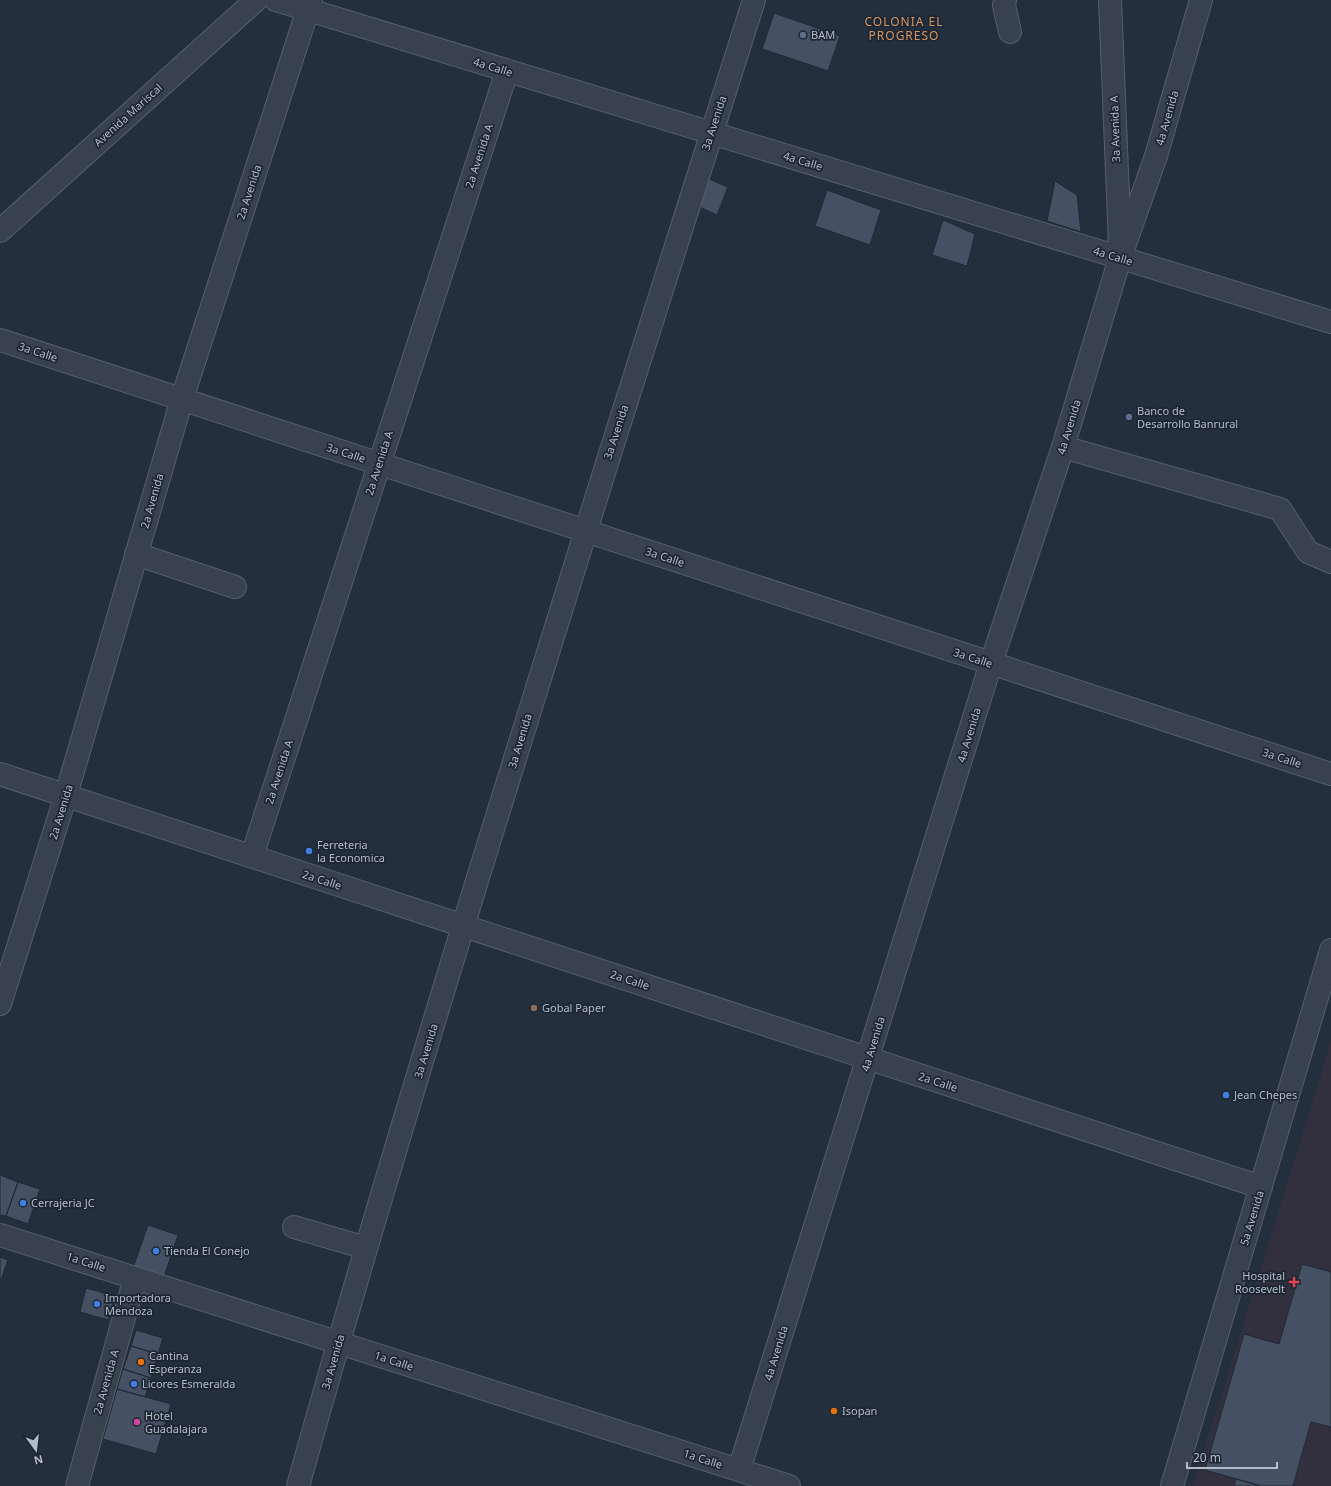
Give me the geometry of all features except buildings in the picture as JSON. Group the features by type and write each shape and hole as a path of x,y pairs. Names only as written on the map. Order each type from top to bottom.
{"street":[{"name":"Avenida Mariscal","path":"0,231 256,0"},
{"name":"4a Calle","path":"276,0 309,5 507,71 1331,322"},
{"name":"3a Avenida","path":"298,1486 366,1248 585,531 754,0"},
{"path":"1005,0 1004,5 1010,32"},
{"name":"3a Avenida A","path":"1110,0 1120,258"},
{"name":"4a Avenida","path":"739,1470 869,1059 991,663 1063,447 1120,258 1156,156 1201,0"},
{"name":"2a Avenida","path":"0,1004 66,795 182,399 309,5"},
{"name":"2a Avenida A","path":"252,856 507,71"},
{"name":"3a Calle","path":"0,340 1331,774"},
{"path":"1063,447 1280,509 1308,552 1331,562"},
{"path":"136,554 235,587"},
{"name":"2a Calle","path":"0,774 1261,1188"},
{"name":"5a Avenida","path":"1172,1486 1331,950"},
{"path":"294,1226 366,1248"},
{"name":"1a Calle","path":"0,1235 789,1486"},
{"name":"2a Avenida A","path":"77,1486 135,1278"}],"shaded area":[{"name":"Hospital Roosevelt","path":"1331,1040 1331,1486 1193,1486 1320,1078"}],"place":[{"name":"BAM","path":"803,35"},
{"name":"Banco de Desarrollo Banrural","path":"1129,417"},
{"name":"Ferreteria la Economica","path":"309,851"},
{"name":"Gobal Paper","path":"534,1008"},
{"name":"Jean Chepes","path":"1226,1095"},
{"name":"Cerrajeria JC","path":"23,1203"},
{"name":"Tienda El Conejo","path":"156,1251"},
{"name":"Hospital Roosevelt","path":"1294,1282"},
{"name":"Importadora Mendoza","path":"97,1304"},
{"name":"Cantina Esperanza","path":"141,1362"},
{"name":"Licores Esmeralda","path":"134,1384"},
{"name":"Isopan","path":"834,1411"},
{"name":"Hotel Guadalajara","path":"137,1422"}],"district":[{"name":"COLONIA EL PROGRESO","path":"904,29"}]}
